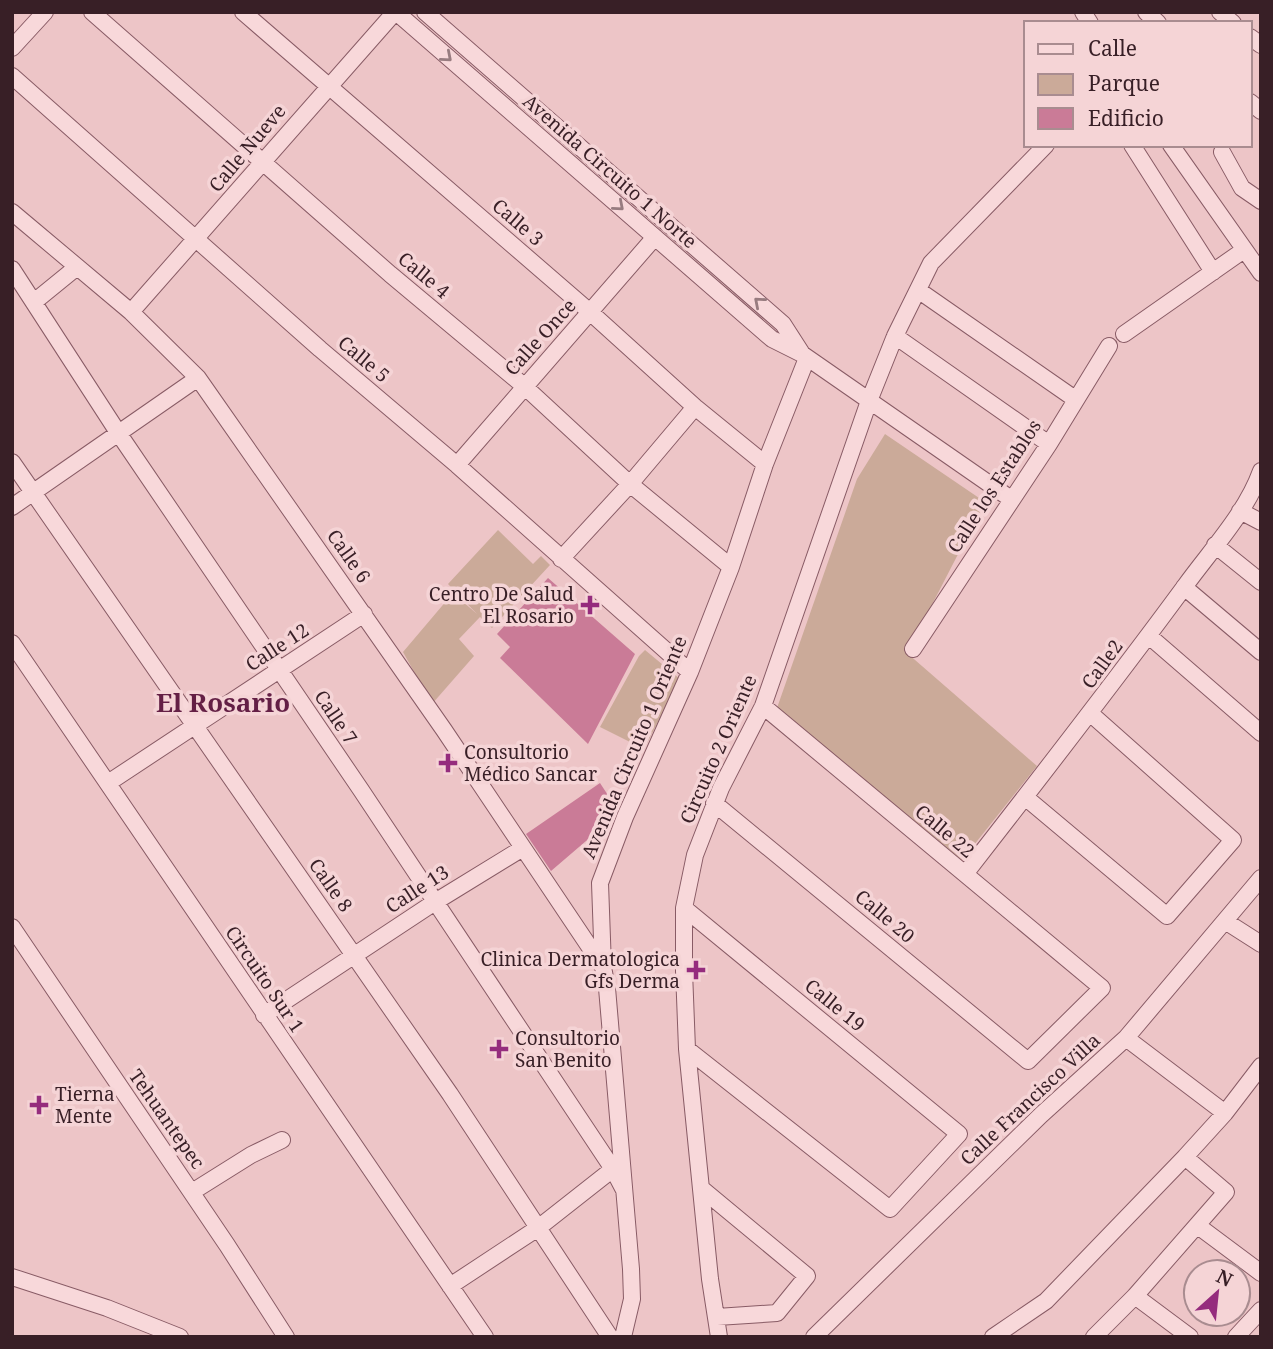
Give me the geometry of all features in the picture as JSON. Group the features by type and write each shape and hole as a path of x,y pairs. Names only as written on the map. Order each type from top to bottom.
{"street":[{"path":"12,48 45,12"},
{"name":"Calle 4","path":"92,12 262,163 524,387 630,484 731,567"},
{"name":"Calle 3","path":"243,12 695,407 765,464"},
{"name":"Calle Nueve","path":"131,312 395,12"},
{"name":"Avenida Circuito 1 Norte","path":"395,12 772,339 804,356"},
{"name":"Avenida Circuito 1 Norte","path":"425,12 783,324 804,356"},
{"name":"Calle 5","path":"12,76 457,465 690,673"},
{"name":"Circuito 2 Oriente","path":"719,1337 710,1279 687,1049 684,908 695,855 714,803 763,706 869,401 895,336 931,262 1044,147"},
{"path":"1133,147 1213,272"},
{"path":"1172,147 1261,272"},
{"path":"1222,152 1242,188 1261,201"},
{"name":"Calle 6","path":"12,212 131,312 198,378 364,614 603,967"},
{"name":"Calle Once","path":"457,465 655,237"},
{"path":"1124,334 1244,250"},
{"path":"34,302 77,267"},
{"name":"Calle 7","path":"12,269 119,434 613,1169 624,1190"},
{"path":"918,290 1075,399"},
{"path":"895,336 1049,444"},
{"name":"Calle los Establos","path":"914,649 1049,444 1109,346"},
{"path":"804,356 1011,499"},
{"name":"Avenida Circuito 1 Oriente","path":"623,1337 632,1299 607,988 603,967 600,883 625,817 690,673 731,567 804,356"},
{"path":"12,507 198,378"},
{"path":"561,558 630,484 695,407"},
{"name":"Calle 8","path":"12,462 354,955 610,1337"},
{"name":"Calle2","path":"965,874 1149,636 1240,511 1261,471"},
{"path":"1240,511 1261,522"},
{"path":"1215,545 1261,582"},
{"path":"1184,586 1261,652"},
{"name":"Calle 12","path":"108,783 364,614"},
{"path":"1149,636 1261,733"},
{"name":"Circuito Sur 1","path":"12,643 485,1337"},
{"name":"Calle 22","path":"763,706 1101,988"},
{"path":"1025,797 1167,916 1233,840 1091,714"},
{"name":"Calle 20","path":"714,803 1028,1061 1101,988"},
{"name":"Calle 13","path":"264,1015 435,902 523,848"},
{"name":"Calle Francisco Villa","path":"814,1337 1041,1115 1126,1038 1261,878"},
{"name":"Calle 19","path":"684,908 959,1134 890,1209 687,1049"},
{"path":"1225,921 1261,944"},
{"name":"Tehuantepec","path":"12,927 192,1192 286,1337"},
{"path":"1126,1038 1225,1113"},
{"path":"993,1337 1008,1324 1046,1301 1185,1157 1225,1113 1261,1066"},
{"path":"192,1192 251,1154 282,1140"},
{"path":"1094,1337 1135,1296 1226,1192 1185,1157"},
{"path":"450,1286 538,1228 613,1169"},
{"path":"702,1189 807,1276 777,1313 717,1317"},
{"path":"1198,1226 1261,1273"},
{"path":"12,1277 107,1308 180,1337"},
{"path":"1135,1296 1190,1337"},
{"path":"1236,1337 1261,1310"}],"green space":[{"path":"885,434 985,502 907,653 1037,766 962,860 777,708 857,479"},
{"path":"498,530 533,564 541,556 550,565 492,628 480,617 459,639 474,656 432,704 403,652 453,593 477,614 448,584"},
{"path":"645,650 680,679 644,749 600,727 639,656"}],"building":[{"path":"548,578 635,654 588,744 500,658 510,647 497,634"},
{"path":"600,783 617,809 614,817 551,871 526,834"}],"place":[{"name":"Centro De Salud El Rosario","path":"590,605"},
{"name":"Consultorio Médico Sancar","path":"448,763"},
{"name":"Clinica Dermatologica Gfs Derma","path":"696,970"},
{"name":"Consultorio San Benito","path":"499,1049"},
{"name":"Tierna Mente","path":"39,1105"}],"district":[{"name":"El Rosario","path":"223,702"}]}
